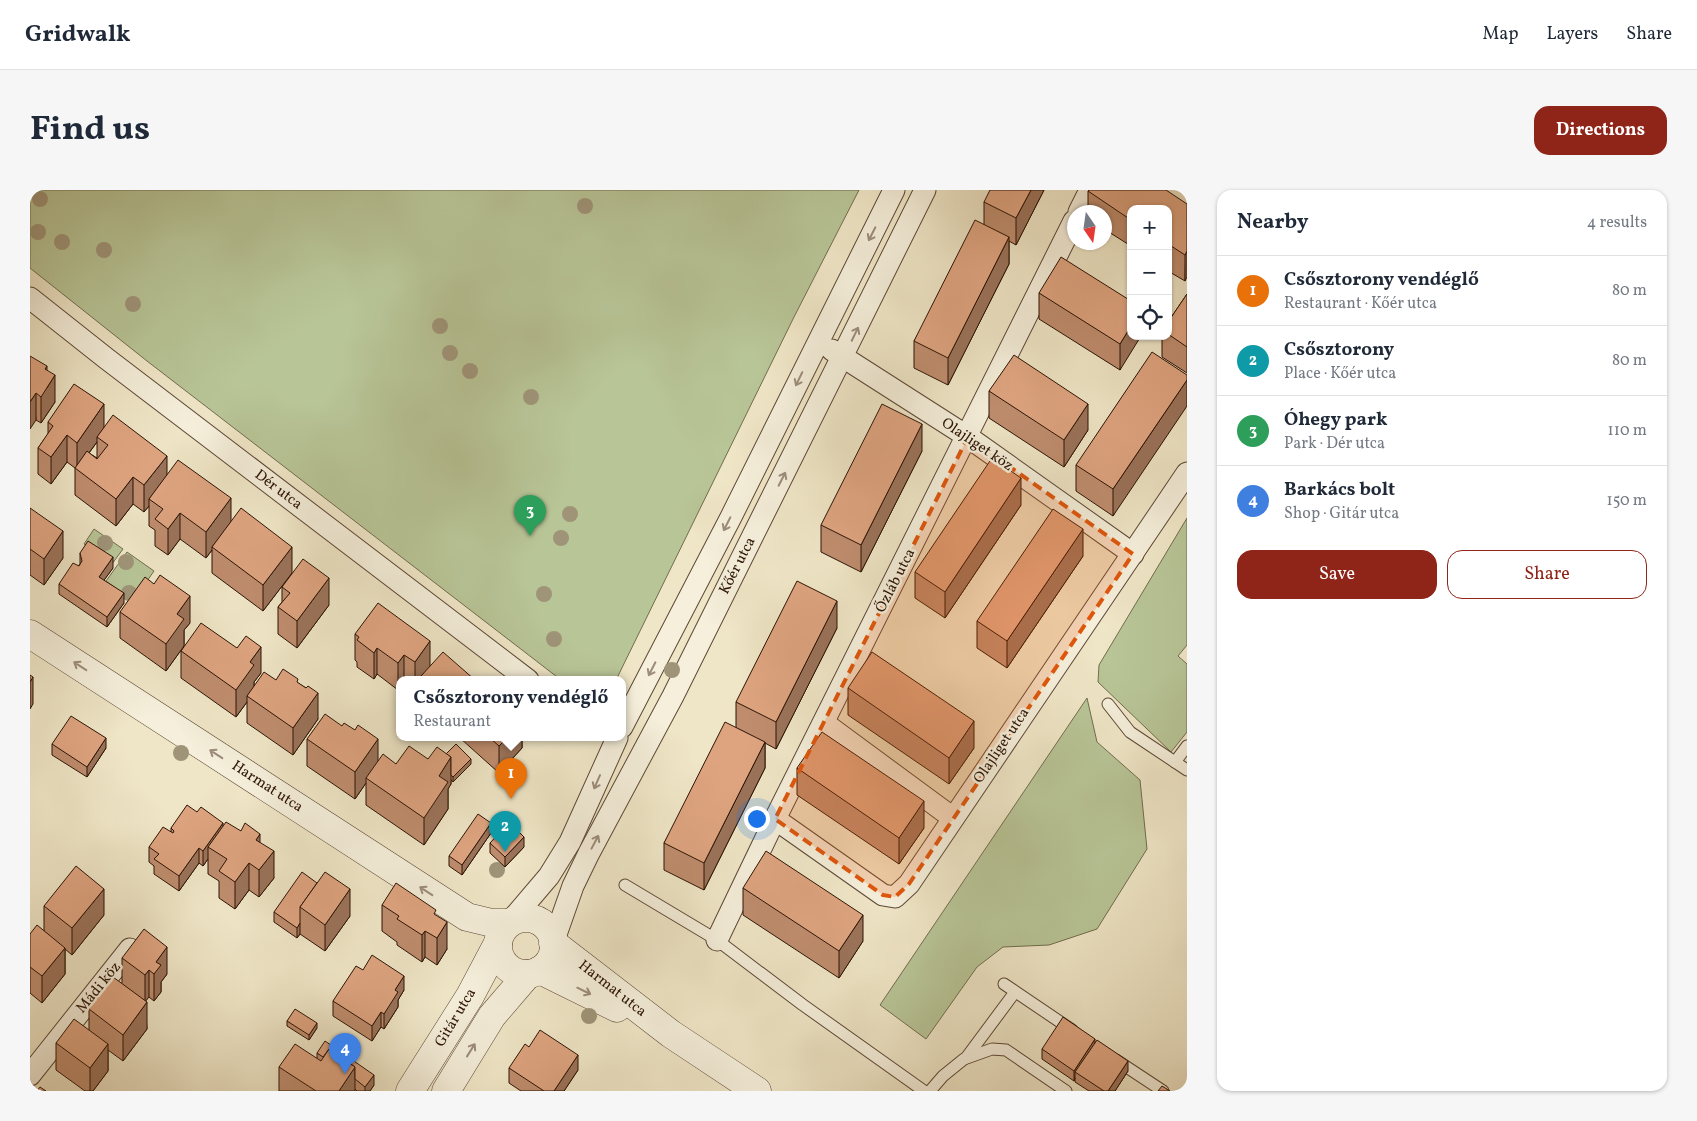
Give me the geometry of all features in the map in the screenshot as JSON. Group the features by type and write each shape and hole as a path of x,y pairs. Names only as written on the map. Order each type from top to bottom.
{"street":[{"name":"Kőér utca","path":"626,715 731,517 894,190"},
{"name":"Kőér utca","path":"553,943 573,886 673,696 925,190"},
{"path":"1082,205 1090,190"},
{"name":"Őzláb utca","path":"717,940 1067,235"},
{"name":"Dér utca","path":"30,298 107,359 523,676"},
{"name":"Olajliget köz","path":"817,342 844,356 968,437 1134,554"},
{"name":"Olajliget utca","path":"776,819 883,895 896,897 909,884 1187,473"},
{"name":"Harmat utca","path":"30,634 467,917 492,923 503,933"},
{"path":"824,723 953,818"},
{"name":"Kőér utca","path":"503,933 549,876 570,842 613,741"},
{"path":"621,741 640,756"},
{"name":"Harmat utca","path":"671,1034 534,972 514,972 505,965 499,955 503,933 520,919 532,918 542,924 550,932 553,943 671,1034 757,1091"},
{"name":"Gitár utca","path":"410,1091 470,996 503,933"},
{"path":"534,972 548,963 552,954 553,943"},
{"name":"Mádi köz","path":"34,1062 130,949"},
{"name":"Gitár utca","path":"446,1091 492,1016 534,972"}],"lane":[{"path":"1108,704 1130,732 1187,770"},
{"path":"1175,762 1187,746"},
{"path":"625,885 717,940 803,1005 924,1091"},
{"path":"1004,984 1081,1036"},
{"path":"930,1091 943,1076 966,1058 1016,992"},
{"path":"966,1058 992,1049 1006,1050 1066,1091"},
{"path":"1105,1052 1163,1091"}],"highlighted area":[{"path":"968,437 1133,554 909,884 895,897 883,895 775,819"}],"green space":[{"path":"30,190 859,190 794,317 618,676 556,676 147,361 30,268"},
{"path":"1187,518 1187,645 1178,656 1187,664 1187,732 1171,752 1098,682 1099,665"},
{"path":"94,529 123,549 112,564 84,544"},
{"path":"127,552 154,571 133,601 106,581"},
{"path":"1087,698 1097,742 1140,780 1147,849 1097,929 1049,945 1003,947 977,967 926,1039 880,1005"}],"building":[{"path":"990,190 1031,190 1016,218 984,202"},
{"path":"1166,190 1187,204 1187,251 1185,255 1172,247 1172,205 1127,205 1127,217 1112,207 1112,205 1109,205 1088,191"},
{"path":"975,220 1009,237 948,358 914,341"},
{"path":"1061,257 1127,298 1127,333 1120,344 1039,293"},
{"path":"1187,294 1187,347 1172,337 1172,316"},
{"path":"1152,352 1187,375 1187,380 1113,489 1076,465"},
{"path":"1014,355 1088,404 1064,440 989,391"},
{"path":"30,356 47,366 45,369 55,375 41,397 36,393 30,402"},
{"path":"74,384 104,404 77,443 67,435 51,457 38,448 53,426 48,422"},
{"path":"882,404 922,424 861,545 821,525"},
{"path":"113,415 167,456 144,485 133,477 116,499 75,468 87,451 97,459 108,445 97,437"},
{"path":"992,458 1021,478 945,592 915,572"},
{"path":"178,460 231,498 206,532 180,513 168,529 155,519 163,509 149,499"},
{"path":"30,508 63,531 44,559 30,549"},
{"path":"241,508 292,547 263,585 212,547"},
{"path":"1053,509 1083,529 1007,641 977,621"},
{"path":"88,541 113,557 99,577 124,593 107,617 59,584 73,563 79,566 82,561 80,553"},
{"path":"303,559 329,578 297,621 278,607 290,593 282,587"},
{"path":"160,575 190,596 177,614 184,619 166,644 120,612 145,577 154,584"},
{"path":"797,581 837,601 776,722 736,702"},
{"path":"378,603 430,641 415,662 404,655 398,663 377,648 374,653 357,640 359,637 355,634"},
{"path":"201,623 237,648 246,636 261,647 250,662 254,665 236,690 181,651"},
{"path":"443,652 470,676 421,676"},
{"path":"872,652 974,721 949,758 848,688"},
{"path":"283,669 298,679 297,682 306,688 308,686 318,693 293,728 247,696 264,672 276,680"},
{"path":"325,714 342,726 344,723 355,730 358,725 378,739 355,772 307,739"},
{"path":"71,716 106,738 87,767 52,744"},
{"path":"725,722 765,742 704,863 664,843"},
{"path":"822,732 924,801 899,838 797,768"},
{"path":"493,741 504,741 499,746"},
{"path":"456,744 471,759 453,777 451,775 451,757 446,754"},
{"path":"409,746 428,759 437,747 451,757 439,776 448,782 424,818 366,778 383,754 396,764"},
{"path":"187,805 197,812 201,807 223,823 203,851 199,848 179,876 154,859 159,854 149,847 163,827 173,833 174,831 171,828"},
{"path":"478,814 491,823 462,865 449,856"},
{"path":"226,822 241,831 245,823 260,834 256,840 274,851 259,870 249,863 235,882 219,871 227,859 208,847"},
{"path":"506,826 512,833 516,829 524,837 505,857 490,843"},
{"path":"766,851 863,915 839,951 743,888"},
{"path":"76,866 104,889 72,928 44,906"},
{"path":"302,872 317,883 300,907 300,923 297,928 274,912"},
{"path":"325,872 350,889 325,925 300,907"},
{"path":"396,883 436,910 434,914 447,922 437,938 425,931 422,935 397,919 399,916 382,905"},
{"path":"37,925 65,948 42,976 30,967 30,934"},
{"path":"144,929 167,947 156,962 161,965 154,974 149,970 145,975 122,958"},
{"path":"372,955 404,976 395,990 398,992 384,1014 381,1012 372,1026 333,1001 356,966 363,970"},
{"path":"113,977 147,1002 123,1035 89,1009"},
{"path":"295,1009 317,1023 309,1035 287,1021"},
{"path":"1063,1017 1095,1039 1074,1071 1042,1049"},
{"path":"74,1019 108,1044 90,1068 56,1043"},
{"path":"540,1030 578,1055 554,1091 544,1091 509,1068 525,1044 529,1047"},
{"path":"1097,1040 1128,1061 1108,1091 1104,1091 1075,1072"},
{"path":"325,1041 374,1075 365,1087 355,1079 355,1067 329,1049 323,1057 317,1053"},
{"path":"295,1044 321,1061 329,1049 355,1067 339,1091 316,1091 279,1067"},
{"path":"1162,1086 1170,1091 1158,1091"},
{"path":"40,1087 46,1091 37,1091"}],"place":[{"name":"Óhegy park","path":"530,536"},
{"name":"Csősztorony vendéglő","path":"511,799"},
{"name":"Csősztorony","path":"505,852"},
{"name":"Barkács bolt","path":"345,1074"}]}
